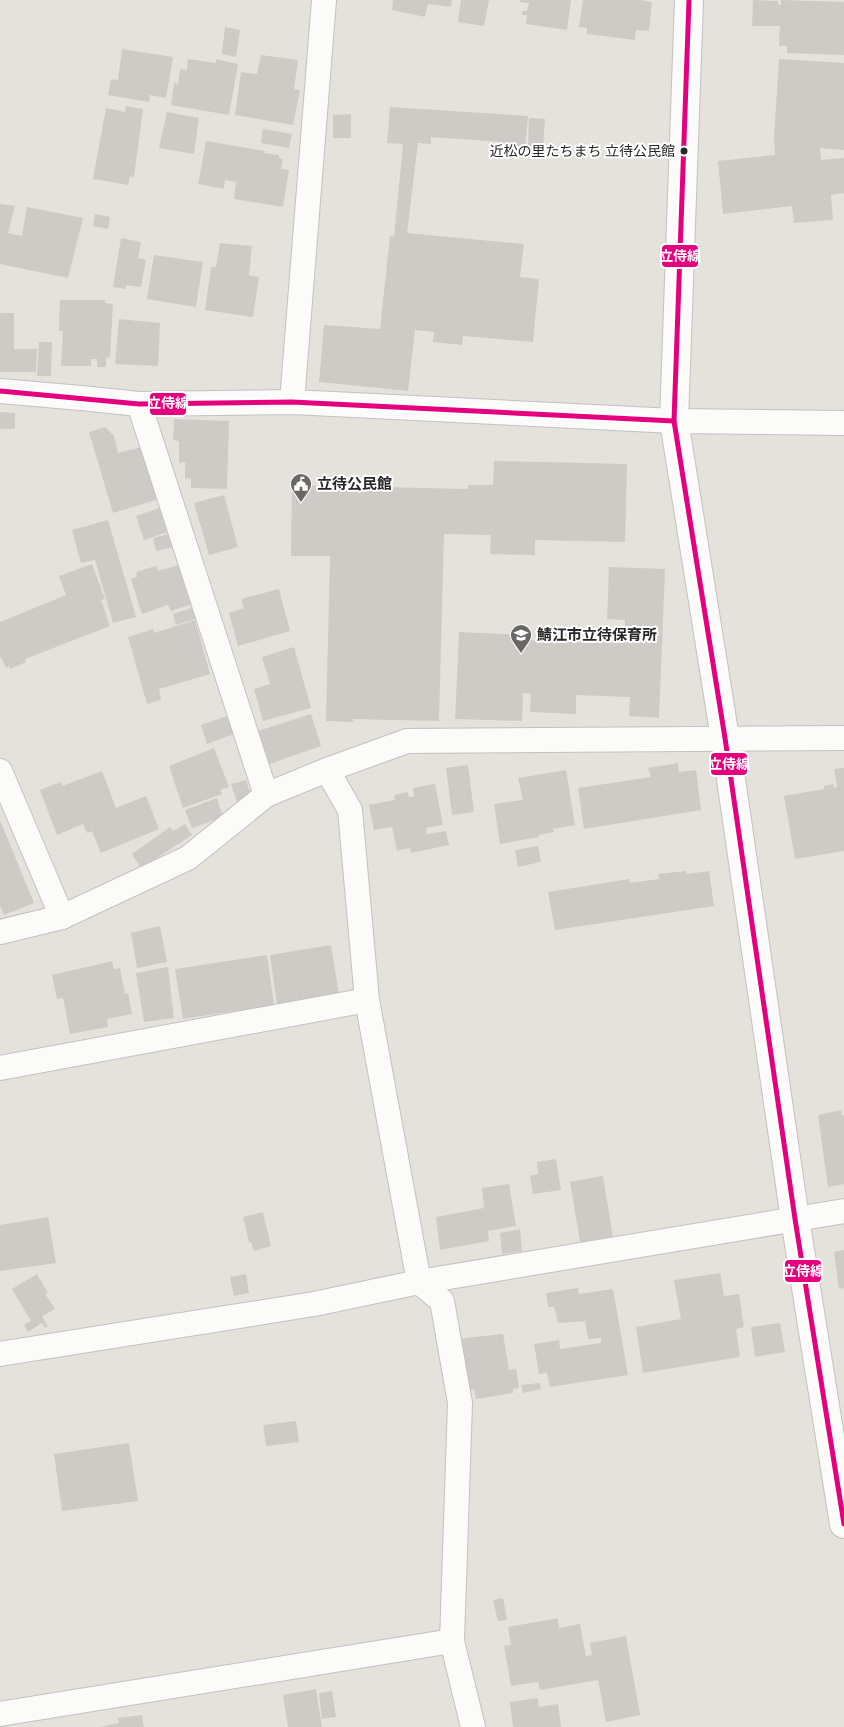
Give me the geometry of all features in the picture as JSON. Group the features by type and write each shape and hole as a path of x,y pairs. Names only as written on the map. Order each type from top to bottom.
{"street":[{"path":"292,402 324,0"},
{"path":"689,0 674,421 725,738 795,1218 844,1524"},
{"path":"0,391 140,404 292,402 674,421 844,423"},
{"path":"140,404 266,795"},
{"path":"0,932 62,916 188,858 266,795 327,770 407,741 844,738"},
{"path":"327,770 350,810 367,1000 419,1282 442,1301 460,1403 452,1641 473,1727"},
{"path":"0,771 62,916"},
{"path":"0,1068 367,1000"},
{"path":"0,1354 314,1304 419,1282 844,1211"},
{"path":"0,1714 452,1641"}],"building":[{"path":"393,0 452,0 451,7 428,4 425,17 392,10"},
{"path":"461,0 489,0 484,26 458,22"},
{"path":"520,0 571,0 567,30 526,24 527,15 522,15 523,11 527,11 529,3 520,2"},
{"path":"583,0 641,0 652,2 649,31 636,30 635,40 587,34 587,28 579,27"},
{"path":"753,0 778,1 778,5 781,5 781,0 844,2 844,55 787,53 787,46 779,46 780,26 752,26"},
{"path":"225,27 240,30 236,57 222,54"},
{"path":"122,49 173,57 166,98 150,95 149,102 108,95 111,79 118,80"},
{"path":"261,55 298,60 294,89 300,90 293,125 235,115 241,72 257,74"},
{"path":"188,59 216,63 216,59 238,64 229,115 171,105 174,83 178,84 180,69 187,70"},
{"path":"779,59 844,63 844,150 820,148 821,160 844,158 844,193 831,195 833,220 794,223 792,206 723,214 718,161 775,155 774,137"},
{"path":"126,106 143,109 134,177 130,176 128,185 93,179 106,108 125,112"},
{"path":"390,107 528,116 525,148 502,146 502,142 431,137 431,144 418,143 407,233 524,244 520,277 539,279 533,342 463,336 462,345 433,342 434,332 415,330 408,391 319,382 324,325 380,329 390,236 394,237 403,144 387,143"},
{"path":"167,112 199,118 194,154 159,148"},
{"path":"351,114 351,138 333,138 333,115"},
{"path":"529,118 545,119 543,146 528,146"},
{"path":"263,129 292,134 289,148 261,143"},
{"path":"206,141 279,155 279,158 283,159 281,169 289,170 283,207 234,199 236,182 225,180 224,189 198,184"},
{"path":"0,204 15,206 8,233 22,236 27,207 83,218 68,278 0,264"},
{"path":"95,214 110,217 108,229 93,226"},
{"path":"121,238 141,242 138,258 146,260 141,287 126,285 126,289 113,287"},
{"path":"220,243 252,246 249,275 259,277 253,317 205,310 211,267 216,267"},
{"path":"154,255 203,262 196,307 147,299"},
{"path":"60,300 105,300 105,303 113,304 110,357 106,358 106,367 97,367 97,359 91,359 91,366 61,366 63,331 59,331"},
{"path":"0,313 14,313 14,349 37,349 36,372 0,372"},
{"path":"119,319 160,323 158,366 115,364"},
{"path":"39,342 52,342 51,376 37,376"},
{"path":"0,412 15,413 15,429 0,429"},
{"path":"174,419 229,421 227,489 191,488 191,478 185,479 185,462 179,463 179,441 173,440"},
{"path":"105,427 114,436 118,453 142,447 166,497 113,513 89,432"},
{"path":"494,461 627,464 625,542 535,540 535,555 490,554 491,535 444,534 439,721 353,719 353,722 326,721 330,556 291,556 292,485 468,489 468,485 493,485"},
{"path":"224,495 238,547 209,555 194,503"},
{"path":"165,506 173,530 144,540 136,516"},
{"path":"108,520 136,617 113,623 95,560 81,563 72,530"},
{"path":"177,532 181,545 156,551 153,538"},
{"path":"92,564 105,599 101,600 110,626 25,659 26,662 10,669 9,666 6,668 0,658 0,622 66,595 59,576"},
{"path":"179,565 192,604 171,611 168,605 142,614 131,579 137,577 136,572 156,566 158,571"},
{"path":"609,567 665,569 659,718 629,716 630,697 576,695 576,714 530,712 531,694 523,693 522,721 455,719 459,632 527,635 526,640 624,643 625,620 607,619"},
{"path":"279,589 290,631 238,646 229,613 244,608 241,599"},
{"path":"198,606 201,617 176,625 173,614"},
{"path":"195,620 210,674 159,689 161,700 147,704 128,637 153,629 154,633"},
{"path":"294,647 311,708 263,721 254,689 270,684 262,657"},
{"path":"311,714 321,746 267,765 258,731"},
{"path":"227,716 234,734 207,744 201,725"},
{"path":"214,748 229,787 220,790 222,794 183,808 169,766"},
{"path":"678,763 679,772 696,770 701,810 584,829 578,788 651,777 648,768"},
{"path":"468,765 474,812 452,815 446,768"},
{"path":"844,768 844,851 795,859 784,796 824,789 824,786 833,784 834,788 837,787 834,769"},
{"path":"566,770 575,825 553,829 554,832 538,835 539,837 500,844 494,804 523,800 518,778"},
{"path":"102,771 116,808 146,796 159,829 101,853 92,831 87,833 83,824 57,835 40,790 61,782 62,786"},
{"path":"246,780 251,797 237,802 231,784"},
{"path":"435,784 443,825 426,828 427,834 446,831 449,845 411,853 410,848 397,851 392,827 374,830 369,805 395,800 394,795 408,792 409,797 414,796 413,788"},
{"path":"217,798 223,817 192,828 185,810"},
{"path":"0,820 34,903 4,915 0,906"},
{"path":"185,824 192,835 141,868 132,854 170,827 173,831"},
{"path":"538,846 541,862 518,867 515,850"},
{"path":"686,871 687,874 709,871 714,906 555,930 548,892 629,879 630,883 659,879 658,874"},
{"path":"160,926 167,962 137,968 131,933"},
{"path":"331,945 339,995 277,1004 270,955"},
{"path":"267,955 274,1005 183,1019 175,969"},
{"path":"112,961 114,969 120,968 125,994 128,993 132,1014 107,1019 108,1027 70,1034 63,998 57,999 52,975"},
{"path":"168,967 174,1018 144,1022 136,973"},
{"path":"841,1110 842,1115 844,1115 844,1184 828,1187 818,1115"},
{"path":"556,1159 561,1190 533,1194 530,1176 538,1174 537,1162"},
{"path":"603,1176 613,1237 580,1242 570,1182"},
{"path":"509,1184 516,1226 488,1231 489,1241 440,1250 436,1217 484,1208 482,1188"},
{"path":"263,1212 271,1246 254,1251 251,1242 249,1242 243,1217"},
{"path":"48,1217 56,1263 0,1271 0,1225"},
{"path":"520,1229 522,1251 502,1254 500,1233"},
{"path":"844,1250 844,1288 839,1289 834,1252"},
{"path":"720,1273 724,1296 739,1294 744,1327 736,1329 740,1357 643,1373 636,1327 681,1319 674,1280"},
{"path":"37,1274 48,1293 45,1294 55,1309 42,1316 48,1326 45,1328 42,1323 28,1332 24,1325 31,1321 12,1289"},
{"path":"246,1274 249,1293 234,1296 230,1277"},
{"path":"578,1288 579,1294 613,1289 628,1375 550,1387 547,1373 539,1374 534,1344 559,1340 560,1349 601,1343 601,1338 588,1339 585,1321 558,1323 554,1307 548,1307 546,1293"},
{"path":"780,1323 785,1352 755,1357 751,1327"},
{"path":"503,1334 509,1370 516,1369 519,1388 513,1389 513,1393 476,1399 474,1389 463,1390 456,1339"},
{"path":"540,1383 541,1389 523,1393 521,1385"},
{"path":"296,1421 299,1442 266,1446 263,1425"},
{"path":"129,1443 138,1501 62,1511 54,1454"},
{"path":"503,1598 507,1620 498,1621 493,1600"},
{"path":"558,1618 559,1628 580,1624 586,1656 592,1655 590,1643 626,1636 640,1715 606,1722 598,1680 540,1690 538,1682 511,1686 504,1646 511,1645 508,1627"},
{"path":"316,1689 322,1727 288,1727 283,1695"},
{"path":"332,1691 336,1717 322,1719 319,1693"},
{"path":"538,1698 539,1707 558,1704 561,1727 513,1727 510,1702"},
{"path":"142,1715 144,1727 100,1727 119,1723 118,1718"}],"transit line":[{"name":"立侍線","path":"689,0 674,421 725,738 795,1219 844,1524"},
{"name":"立侍線","path":"0,391 139,404 292,402 674,421"}],"place":[{"name":"近松の里たちまち 立待公民館","path":"684,151"},
{"name":"立待公民館","path":"301,503"},
{"name":"鯖江市立待保育所","path":"521,654"}]}
